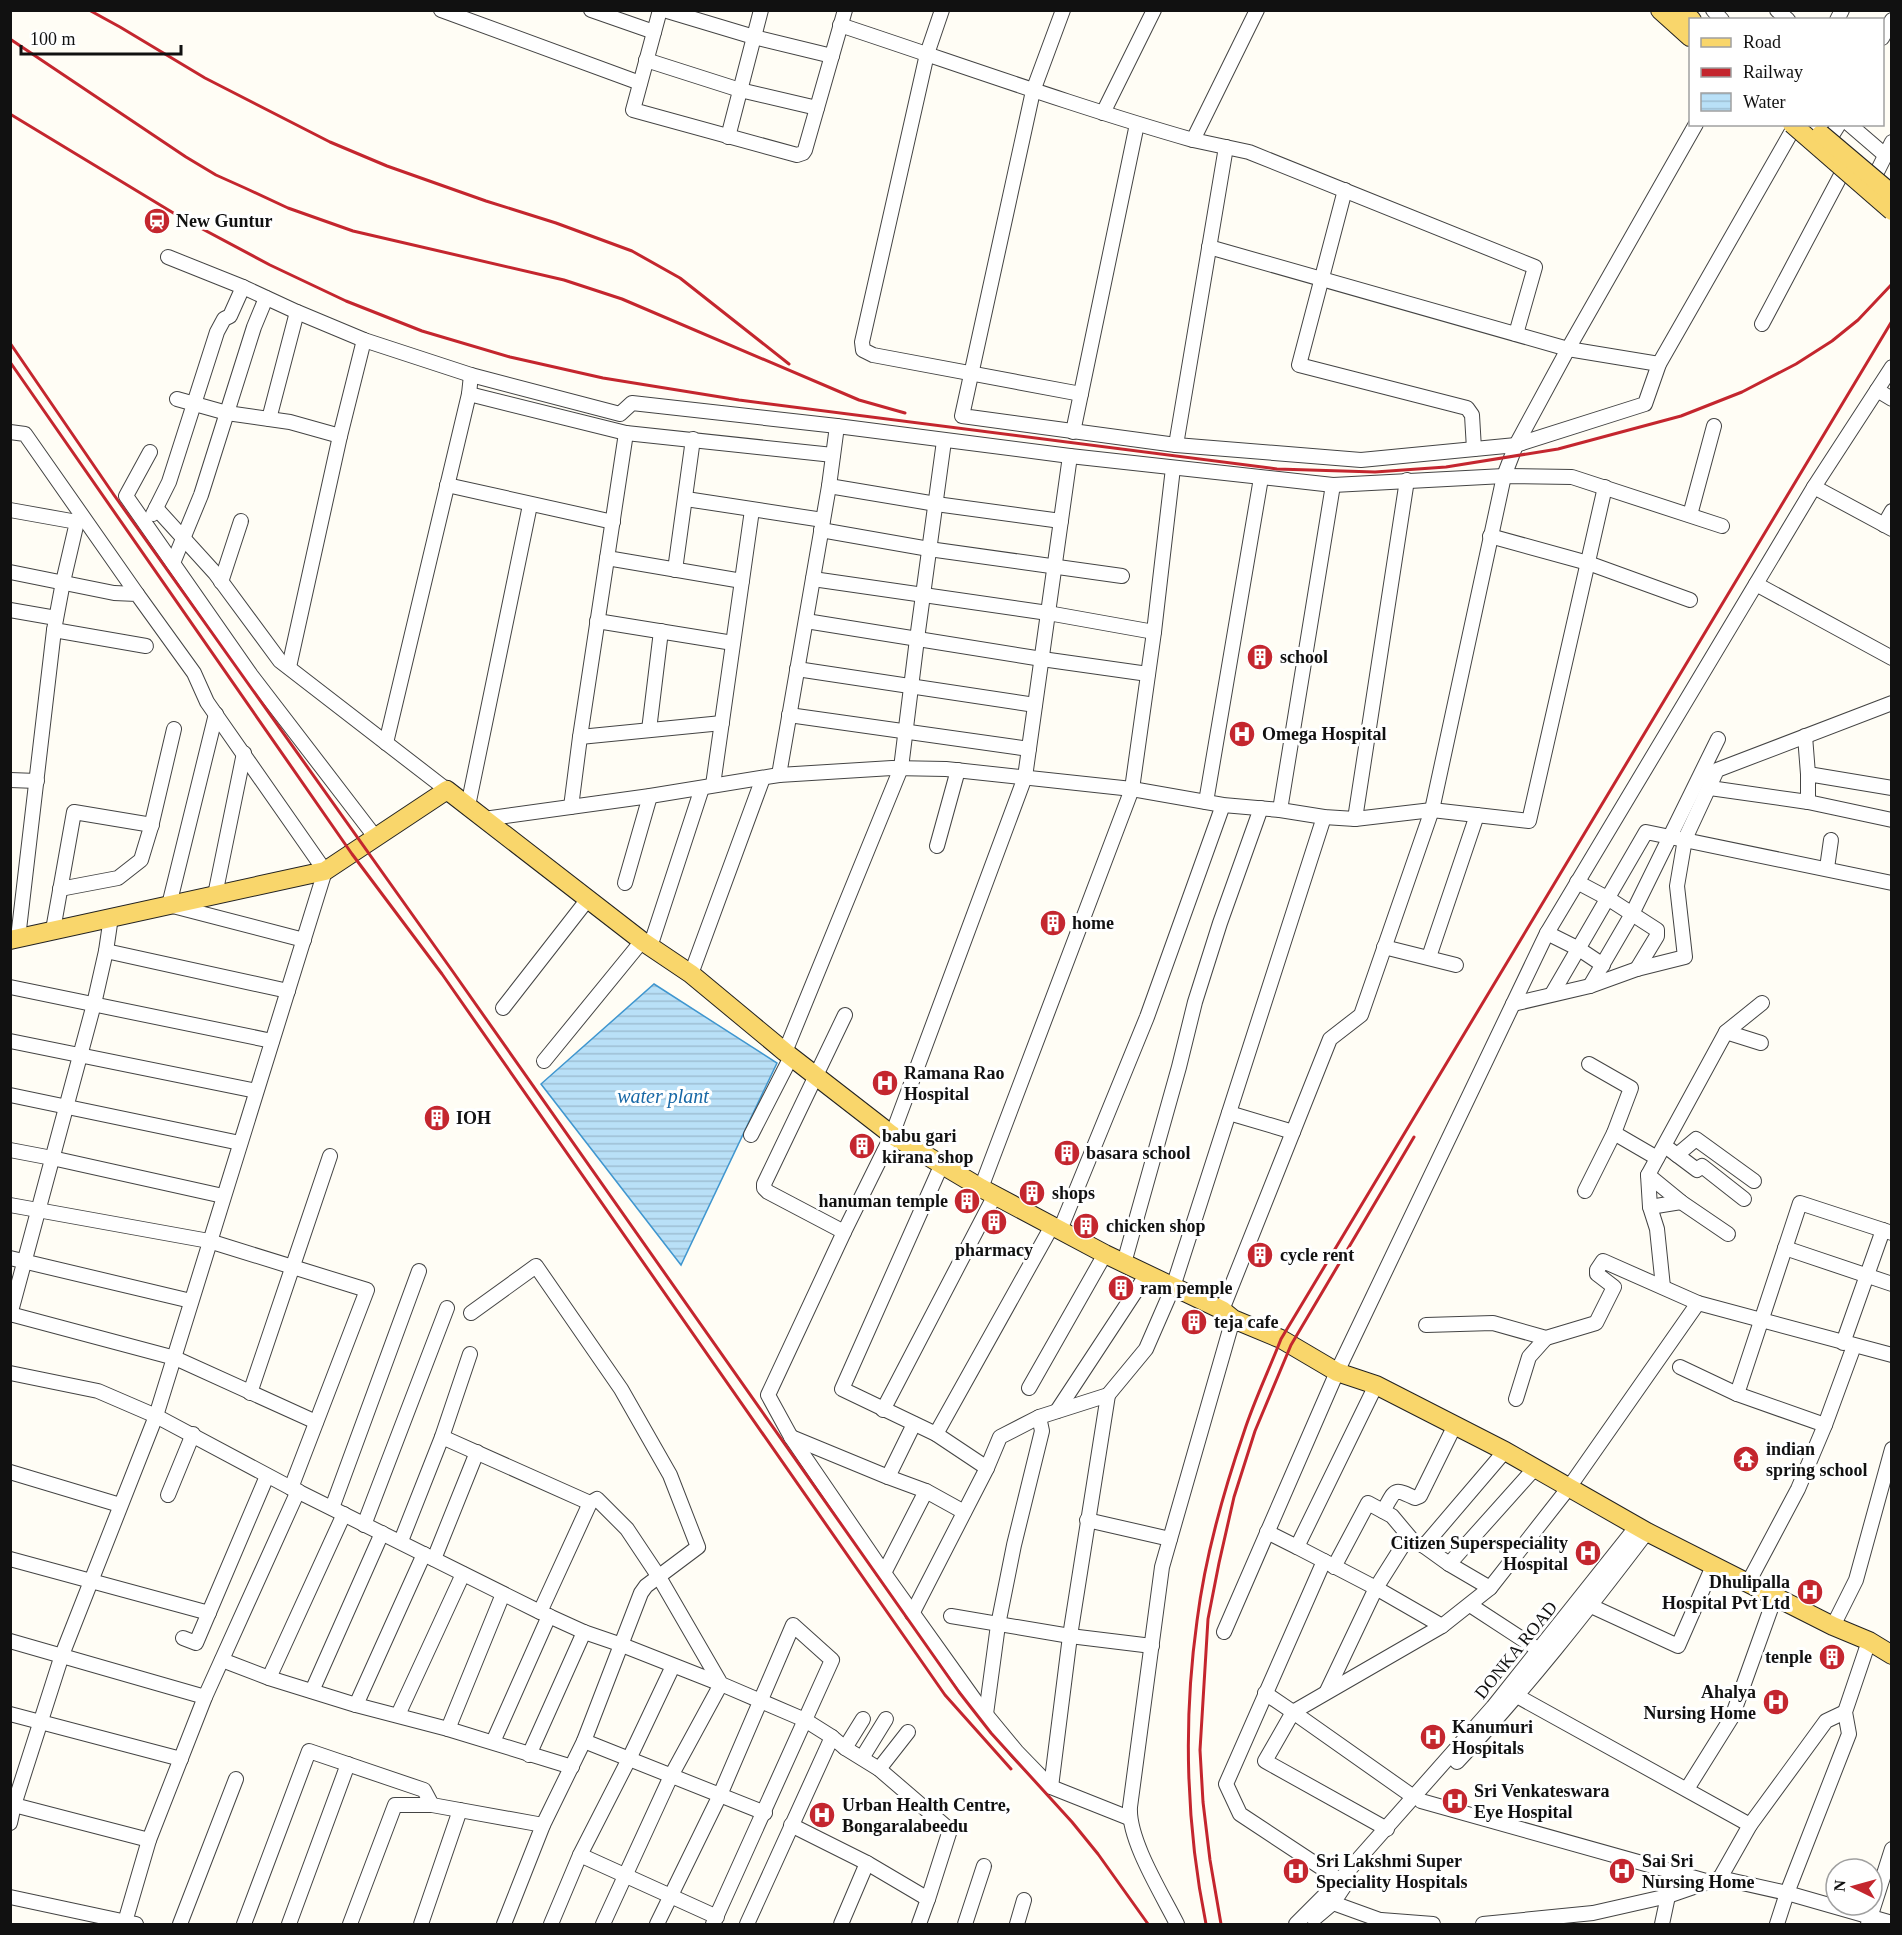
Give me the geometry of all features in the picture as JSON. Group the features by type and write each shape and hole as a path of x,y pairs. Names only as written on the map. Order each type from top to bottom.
{"main road":[{"path":"1660,10 1689,36"},
{"path":"1813,126 1892,194"},
{"path":"1789,127 1892,211"},
{"path":"14,939 325,871 447,790 646,944 691,974 788,1055 891,1135 941,1166 1106,1254 1281,1339 1337,1372 1376,1385 1455,1425 1570,1486 1642,1529 1833,1626 1869,1641 1892,1655"}],"street":[{"path":"441,10 640,83"},
{"path":"591,10 654,32"},
{"path":"832,56 754,37 662,10 633,110 800,155 805,150 832,56 840,25 845,10"},
{"path":"728,137 761,10"},
{"path":"942,10 927,54 861,346 863,350 873,355 1081,394"},
{"path":"1063,10 1033,90 962,416 1176,445 1361,460 1516,446 1645,404 1659,364 1789,127 1865,197 1892,142"},
{"path":"1103,113 1154,10"},
{"path":"1193,140 1257,10"},
{"path":"1649,10 1689,44"},
{"path":"1884,35 1892,20"},
{"path":"840,25 1137,124 1193,140 1249,152 1535,267 1516,334"},
{"path":"646,60 740,90 817,108"},
{"path":"1073,432 1137,124"},
{"path":"1177,1924 1142,1854 1129,1818 1162,1567 1228,1315 1293,1132 1330,1039 1361,1015 1432,810 1504,476 1516,446 1568,349 1695,126"},
{"path":"1820,155 1838,126"},
{"path":"1851,126 1885,155"},
{"path":"1176,445 1226,147"},
{"path":"1762,324 1841,175"},
{"path":"1345,190 1299,365 1467,408 1472,415 1474,449"},
{"path":"1209,246 1568,349 1659,364"},
{"path":"168,257 364,340 471,375 620,414 632,403 1333,485 1504,476 1572,477 1722,526"},
{"path":"147,527 169,482 217,332 224,319 231,316 243,287"},
{"path":"173,563 201,495 254,327 266,298"},
{"path":"269,419 297,312"},
{"path":"289,667 340,436 364,340"},
{"path":"1224,1632 1337,1372 1547,933 1814,487 1892,367"},
{"path":"386,743 471,375"},
{"path":"1877,390 1892,399"},
{"path":"468,394 626,433 832,455"},
{"path":"177,399 227,413 290,422 340,436"},
{"path":"779,775 829,486 837,426"},
{"path":"1690,515 1714,426"},
{"path":"10,432 25,434 194,673 207,702 325,871 156,1416 62,1655 10,1823"},
{"path":"571,807 626,433"},
{"path":"675,570 693,439"},
{"path":"751,1135 788,1055 901,768 916,639 944,441"},
{"path":"150,452 126,496 251,675 376,838"},
{"path":"1070,456 1025,777 891,1135 768,1395 791,1437 912,1614 1017,1752 1052,1787 1129,1818"},
{"path":"883,1410 988,1192 1132,789 1154,632 1173,468"},
{"path":"1206,802 1261,478"},
{"path":"1355,819 1407,480"},
{"path":"447,485 613,522"},
{"path":"1280,810 1333,485"},
{"path":"829,486 1061,522"},
{"path":"484,819 779,775 901,768 958,770 1132,789 1223,805 1324,817 1355,819 1432,810 1529,821 1605,487"},
{"path":"1814,487 1888,527 1892,511"},
{"path":"686,499 752,510 929,549 1122,576"},
{"path":"468,806 530,505"},
{"path":"156,508 221,582 280,661 447,790"},
{"path":"10,510 77,522 55,624 37,781 14,939"},
{"path":"544,1061 646,944 708,786 722,723 752,510"},
{"path":"221,582 241,521"},
{"path":"1490,536 1588,563 1690,600"},
{"path":"607,558 742,581"},
{"path":"10,572 114,593 138,594"},
{"path":"813,579 1048,613 1154,632"},
{"path":"1756,584 1892,658"},
{"path":"10,610 55,624 146,646"},
{"path":"597,621 733,643"},
{"path":"806,621 1148,674"},
{"path":"649,730 661,631"},
{"path":"797,669 1035,705"},
{"path":"1513,1004 1590,986 1637,969 1685,957 1677,886 1685,839 1717,770 1892,703"},
{"path":"216,714 168,905 304,940"},
{"path":"789,715 1029,750"},
{"path":"580,737 722,723"},
{"path":"60,889 118,878 141,860 152,825 174,729"},
{"path":"1805,736 1808,802"},
{"path":"1590,986 1632,914 1718,739"},
{"path":"215,895 244,753"},
{"path":"937,846 958,770"},
{"path":"1808,774 1892,788"},
{"path":"691,974 763,778"},
{"path":"10,780 37,781"},
{"path":"1710,788 1808,802 1892,820"},
{"path":"625,883 650,796"},
{"path":"936,1434 1056,1228 1147,1017 1223,805"},
{"path":"1124,1263 1195,1002 1261,808"},
{"path":"53,930 74,812 152,825"},
{"path":"1429,957 1477,815"},
{"path":"1052,1787 1070,1636 1108,1395 1146,1349 1173,1287 1324,817"},
{"path":"1552,994 1646,832 1892,883"},
{"path":"1827,868 1832,840"},
{"path":"1577,882 1609,899 1657,930 1658,936 1637,969"},
{"path":"503,1008 588,899"},
{"path":"111,917 94,1004 39,1210 17,1260 11,1314 175,1358 316,1422"},
{"path":"1547,933 1603,965"},
{"path":"1384,947 1456,965"},
{"path":"106,951 288,991"},
{"path":"10,987 272,1041"},
{"path":"1663,1287 1657,1229 1650,1207 1648,1175 1726,1032 1762,1003"},
{"path":"844,1232 768,1192 764,1184 845,1015"},
{"path":"1726,1032 1761,1043"},
{"path":"10,1041 256,1091"},
{"path":"1586,1191 1614,1133 1631,1088 1589,1064"},
{"path":"10,1095 240,1143"},
{"path":"1229,1113 1293,1132"},
{"path":"1614,1133 1661,1152 1677,1155 1697,1170 1702,1166 1744,1199"},
{"path":"1677,1155 1696,1139 1755,1181"},
{"path":"10,1150 223,1196"},
{"path":"250,1393 330,1156"},
{"path":"941,1166 842,1389 936,1434 987,1468"},
{"path":"1648,1175 1681,1202 1728,1234"},
{"path":"1650,1207 1681,1202"},
{"path":"1737,1394 1800,1203 1887,1232 1867,1275 1825,1425 1798,1489 1748,1583"},
{"path":"10,1205 209,1241 367,1290 316,1422 294,1490 205,1697 148,1840 130,1923 84,1919 10,1897"},
{"path":"1785,1248 1892,1284"},
{"path":"1029,1388 1106,1254"},
{"path":"17,1260 191,1301"},
{"path":"1516,1399 1529,1357 1546,1338 1596,1323 1614,1287 1597,1274 1603,1261 1698,1303 1892,1355"},
{"path":"471,1313 536,1266 621,1389 670,1475 698,1547 645,1586 641,1593 584,1741 543,1825 504,1924"},
{"path":"269,1678 338,1511 419,1271"},
{"path":"1057,1411 1147,1274"},
{"path":"1387,1828 1266,1761 1293,1712 1442,1626 1490,1588 1570,1486 1698,1303"},
{"path":"363,1525 447,1308"},
{"path":"1426,1325 1493,1323 1546,1338"},
{"path":"401,1541 442,1437 470,1354"},
{"path":"1680,1367 1737,1394 1825,1425"},
{"path":"10,1373 98,1391 156,1416 294,1490 545,1614 584,1632 622,1645 806,1720 879,1769 950,1830 919,1924"},
{"path":"1297,1547 1376,1385"},
{"path":"912,1614 987,1468 1000,1437 1039,1417 1108,1395"},
{"path":"986,1714 998,1625 1014,1545 1042,1431 1039,1417"},
{"path":"888,1478 914,1424"},
{"path":"1383,1511 1396,1491 1415,1498 1420,1496 1455,1425"},
{"path":"168,1495 193,1434"},
{"path":"442,1437 590,1503"},
{"path":"791,1437 888,1478 926,1491 964,1512"},
{"path":"1833,1626 1856,1580 1892,1449"},
{"path":"1419,1543 1505,1451"},
{"path":"356,1705 429,1557 477,1452"},
{"path":"1449,1564 1535,1468"},
{"path":"10,1472 120,1505"},
{"path":"183,1638 196,1643 267,1476"},
{"path":"884,1573 926,1491"},
{"path":"493,1742 590,1503 597,1500 627,1529 659,1577 720,1684"},
{"path":"1340,1880 1240,1814 1226,1784 1265,1693 1329,1564 1366,1504 1371,1504 1392,1516 1419,1543 1490,1588"},
{"path":"1087,1520 1170,1539"},
{"name":"DONKA ROAD","path":"1296,1924 1387,1828 1486,1731 1517,1696 1591,1606 1642,1529"},
{"name":"DONKA ROAD","path":"1308,1924 1333,1903 1539,1650 1642,1529"},
{"path":"1267,1532 1376,1588 1442,1626"},
{"path":"312,1691 382,1533"},
{"path":"1327,1691 1376,1588 1406,1542 1408,1540 1419,1543"},
{"path":"10,1559 89,1582 209,1612"},
{"path":"1591,1606 1678,1646 1713,1566"},
{"path":"398,1715 463,1574"},
{"path":"448,1729 503,1594"},
{"path":"1687,1789 1732,1717 1775,1597"},
{"path":"1470,1605 1539,1650"},
{"path":"951,1616 1070,1636 1152,1646"},
{"path":"580,1855 672,1897 715,1921 832,1660 793,1625 720,1795 672,1897 657,1924"},
{"path":"530,1755 584,1632"},
{"path":"10,1641 205,1697"},
{"path":"1777,1924 1849,1734 1845,1712 1869,1641"},
{"path":"222,1660 269,1678 356,1705 448,1729 572,1767"},
{"path":"551,1924 580,1855 630,1759 672,1666"},
{"path":"603,1924 671,1776 720,1684"},
{"path":"1265,1693 1418,1799 1713,1879 1787,1893 1869,1921 1892,1923"},
{"path":"1517,1696 1750,1825"},
{"path":"1483,1924 1592,1919 1668,1896 1713,1879 1826,1721 1845,1712"},
{"path":"10,1714 182,1759"},
{"path":"845,1748 863,1719"},
{"path":"862,1758 886,1719"},
{"path":"879,1769 908,1732"},
{"path":"747,1924 832,1737"},
{"path":"584,1741 765,1813"},
{"path":"244,1924 309,1750 424,1790 432,1805"},
{"path":"289,1924 348,1764"},
{"path":"180,1924 236,1779"},
{"path":"14,1805 148,1840"},
{"path":"350,1924 395,1805 432,1805 543,1825"},
{"path":"421,1924 460,1810"},
{"path":"791,1825 867,1863 928,1899"},
{"path":"1869,1921 1892,1850"},
{"path":"841,1924 867,1863"},
{"path":"965,1924 984,1866"},
{"path":"1662,1924 1668,1896"},
{"path":"1017,1924 1024,1900"},
{"path":"1333,1903 1383,1923 1433,1924"}],"water":[{"name":"water plant","path":"654,984 777,1063 681,1265 541,1084"}],"railway":[{"path":"89,10 205,78 330,142 387,166 632,251 680,278 789,364"},
{"path":"10,39 186,157 216,175 288,208 353,231 564,280 622,299 859,400 905,413"},
{"path":"10,114 180,217 270,265 346,301 422,331 510,357 603,378 739,400 1277,469 1375,472 1446,467 1558,449 1681,416 1742,392 1796,364 1832,341 1858,320 1892,284"},
{"path":"1206,1924 1194,1849 1188,1735 1200,1597 1229,1478 1252,1409 1281,1339 1892,321"},
{"path":"10,343 114,495 451,969 959,1692 991,1733 1072,1822 1148,1924"},
{"path":"10,362 352,854 442,974 945,1695 1011,1769"},
{"path":"1221,1924 1210,1860 1200,1750 1208,1619 1234,1497 1255,1431 1291,1345 1414,1137"}],"place":[{"name":"New Guntur","path":"157,221"},
{"name":"school","path":"1260,657"},
{"name":"Omega Hospital","path":"1242,734"},
{"name":"home","path":"1053,923"},
{"name":"Ramana Rao Hospital","path":"885,1083"},
{"name":"IOH","path":"437,1118"},
{"name":"babu gari kirana shop","path":"862,1146"},
{"name":"basara school","path":"1067,1153"},
{"name":"shops","path":"1032,1193"},
{"name":"hanuman temple","path":"967,1201"},
{"name":"pharmacy","path":"994,1222"},
{"name":"chicken shop","path":"1086,1226"},
{"name":"cycle rent","path":"1260,1255"},
{"name":"ram pemple","path":"1121,1288"},
{"name":"teja cafe","path":"1194,1322"},
{"name":"indian spring school","path":"1746,1459"},
{"name":"Citizen Superspeciality Hospital","path":"1588,1553"},
{"name":"Dhulipalla Hospital Pvt Ltd","path":"1810,1592"},
{"name":"tenple","path":"1832,1657"},
{"name":"Ahalya Nursing Home","path":"1776,1702"},
{"name":"Kanumuri Hospitals","path":"1433,1737"},
{"name":"Sri Venkateswara Eye Hospital","path":"1455,1801"},
{"name":"Urban Health Centre, Bongaralabeedu","path":"822,1815"},
{"name":"Sri Lakshmi Super Speciality Hospitals","path":"1296,1871"},
{"name":"Sai Sri Nursing Home","path":"1622,1871"}]}
